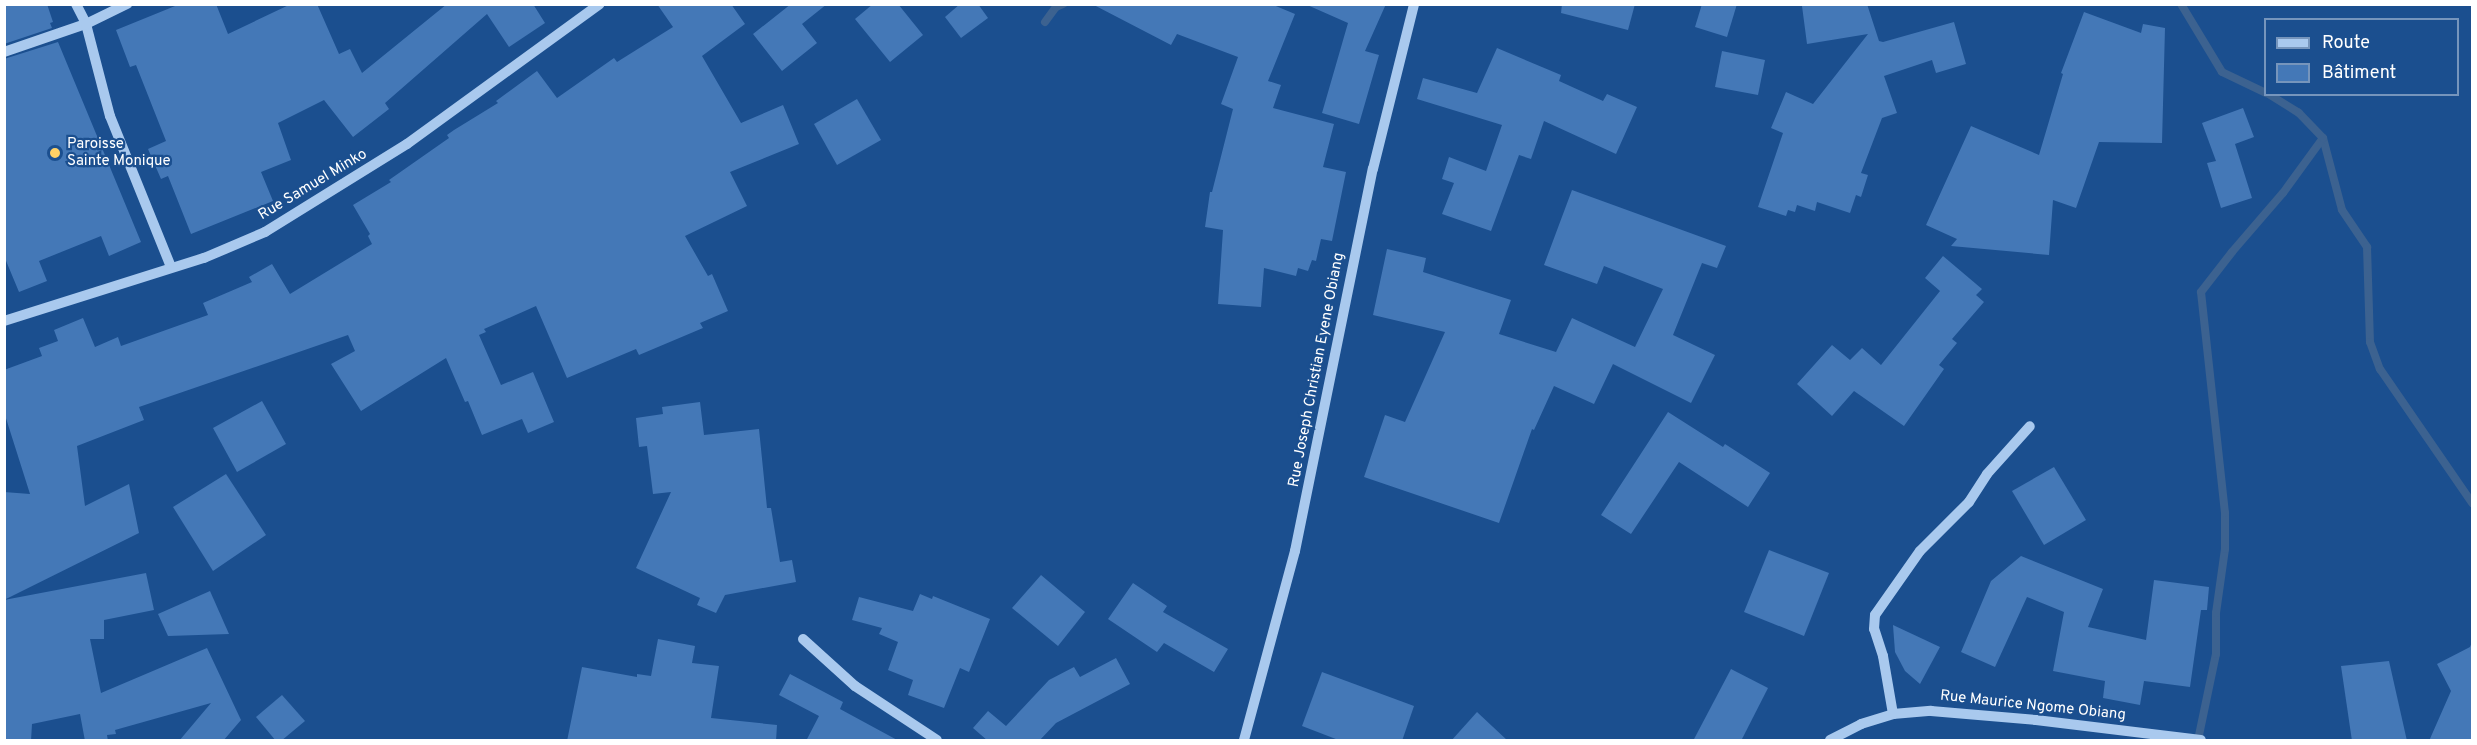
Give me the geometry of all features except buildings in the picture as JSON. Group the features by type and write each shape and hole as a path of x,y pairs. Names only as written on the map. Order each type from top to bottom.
{"street":[{"path":"76,4 86,24 110,116 171,267"},
{"path":"4,52 86,24 128,4"},
{"name":"Rue Samuel Minko","path":"4,321 233,247 299,213 407,144 600,4"},
{"name":"Rue Joseph Christian Eyene Obiang","path":"1244,741 1295,551 1373,169 1414,4"},
{"path":"1893,714 1883,656 1874,629 1875,615 1920,551 1969,502 1987,474 2030,426"},
{"path":"803,639 855,686 937,741"},
{"name":"Rue Maurice Ngome Obiang","path":"1830,741 1861,724 1893,714 1931,711 1980,714 2201,741"}],"waterway":[{"path":"1045,22 1056,7 1063,4"},
{"path":"2181,4 2222,72 2264,92"},
{"path":"2198,740 2216,654 2216,613 2225,549 2225,513 2201,292 2283,193 2323,138 2299,113 2271,96"},
{"path":"2323,138 2342,210 2367,247 2370,342 2380,369 2472,503"}],"place":[{"name":"Paroisse Sainte Monique","path":"55,153"}]}
